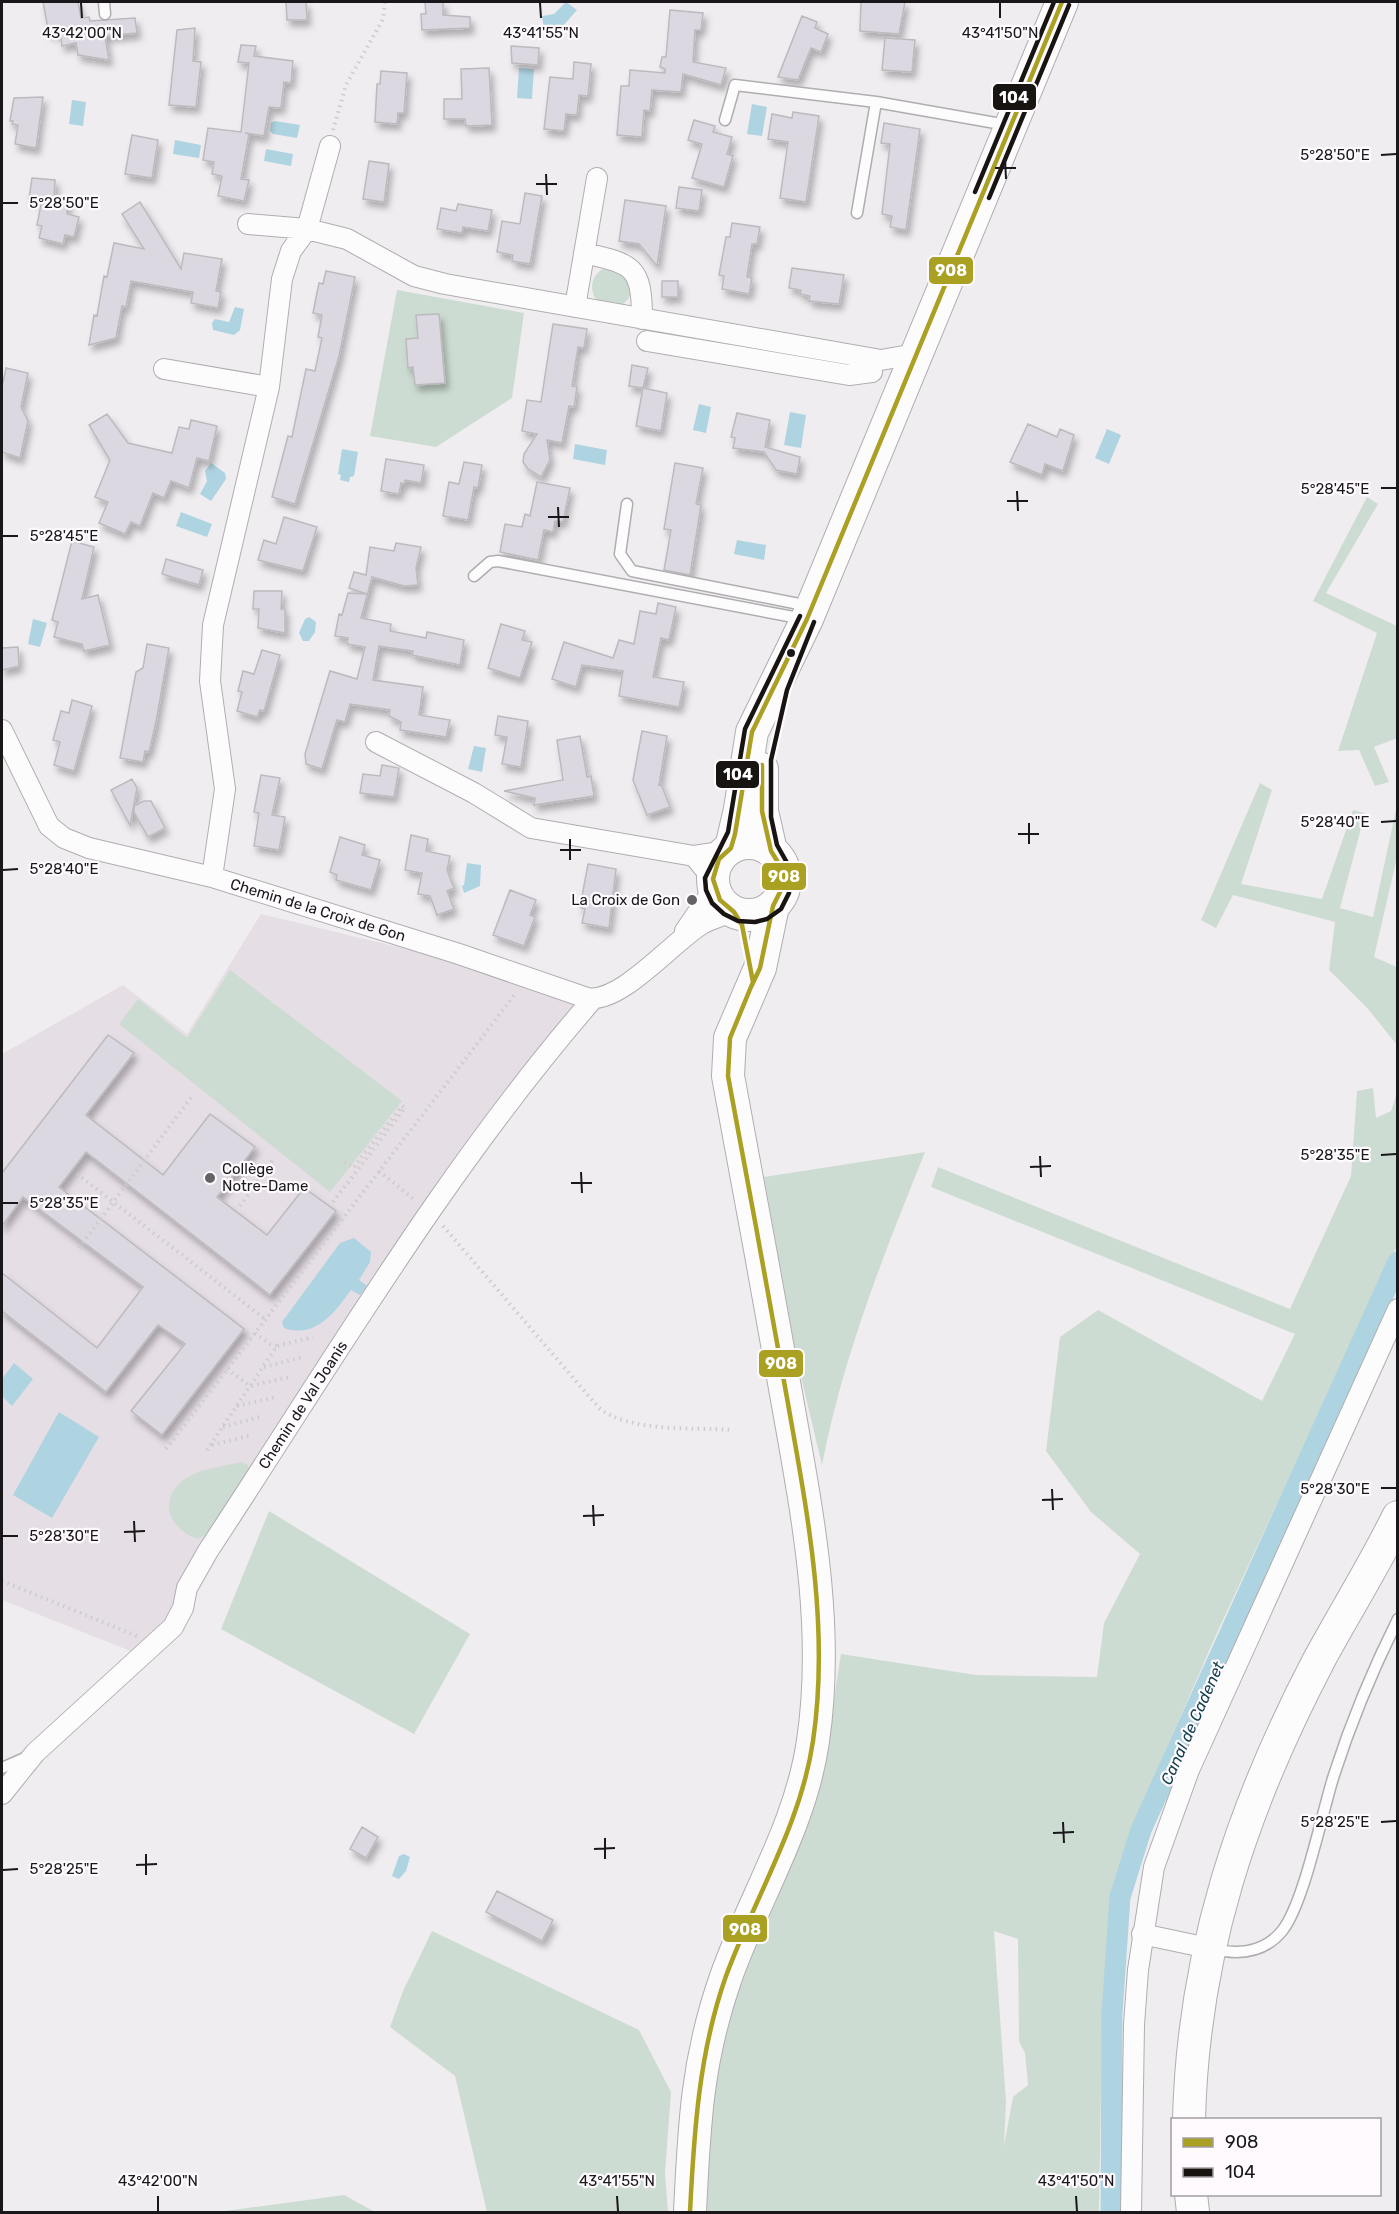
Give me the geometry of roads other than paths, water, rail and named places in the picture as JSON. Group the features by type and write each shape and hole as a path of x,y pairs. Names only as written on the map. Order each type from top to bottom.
{"main road":[{"path":"753,982 742,925 733,912 720,900 707,873 715,868 729,849 740,809 752,732 809,613 1062,2"},
{"path":"771,851 762,811 761,774 774,708 791,653"},
{"path":"690,2212 695,2109 702,2059 727,1974 793,1817 812,1744 818,1697 820,1626 810,1533 728,1076 730,1038 763,956 773,906 784,884 784,872 779,860 771,851 752,843 729,849"},
{"path":"733,912 754,915 773,906"},
{"path":"1189,2118 1194,2041 1208,1948 1235,1851 1271,1759 1319,1661 1398,1517"},
{"path":"1191,2196 1193,2212"}],"street":[{"path":"212,877 225,789 210,681 213,626 269,387 282,279 291,251 307,229 330,146"},
{"path":"575,307 597,178"},
{"path":"248,224 307,229 347,239 414,276 445,285 881,360 915,354"},
{"path":"584,253 620,261 634,271 642,289 642,319"},
{"path":"647,341 849,375 872,372"},
{"path":"852,355 872,372 901,389"},
{"path":"164,369 269,387"},
{"name":"Chemin de la Croix de Gon","path":"2,730 49,826 64,838 89,848 212,877 459,954 593,999"},
{"path":"376,742 474,793 531,828 707,873 707,899 676,942"},
{"path":"593,999 613,992 630,982 676,942 703,924 733,912"},
{"name":"Chemin de Val Joanis","path":"2,1794 35,1753 173,1627 183,1608 187,1588 208,1551 431,1211 498,1117 593,999"},
{"path":"1131,2212 1134,2025 1142,1934 1154,1867 1189,1770 1398,1309"},
{"path":"1142,1934 1208,1948"}],"lane":[{"path":"104,2 105,14"},
{"path":"725,120 735,85 876,102 997,121 1012,127"},
{"path":"857,213 876,102"},
{"path":"627,504 620,554 632,570 809,613"},
{"path":"474,576 490,562 498,561 809,613"},
{"path":"1208,1948 1236,1953 1254,1950 1269,1944 1284,1929 1301,1888 1334,1774 1374,1669 1398,1619"},
{"path":"2,1768 35,1753"}],"water":[{"path":"566,2 577,10 562,27 544,30 542,16 554,14"},
{"path":"519,68 534,69 532,99 517,98"},
{"path":"72,100 86,102 83,126 69,124"},
{"path":"752,104 767,107 762,136 747,134"},
{"path":"275,121 300,125 297,138 273,134 270,131 271,123"},
{"path":"175,140 201,145 199,158 173,154"},
{"path":"266,149 293,154 291,166 264,161"},
{"path":"235,307 244,309 240,330 234,335 213,330 212,323 215,319 229,322"},
{"path":"699,404 711,407 706,433 693,430"},
{"path":"790,412 806,415 801,448 784,445"},
{"path":"1107,429 1121,435 1109,464 1095,458"},
{"path":"575,444 607,450 605,465 573,459"},
{"path":"342,449 358,452 354,476 350,477 349,482 340,480 341,475 338,474"},
{"path":"211,463 225,473 226,479 211,501 200,494 207,481 205,471"},
{"path":"181,512 212,524 207,537 176,526"},
{"path":"737,540 766,545 764,560 734,554"},
{"path":"309,617 316,622 315,632 309,641 303,641 299,633 305,619"},
{"path":"33,619 47,623 40,647 28,644"},
{"path":"474,746 486,748 482,772 468,769"},
{"path":"467,863 481,865 480,886 464,893 462,886"},
{"path":"354,1238 371,1252 370,1262 359,1280 367,1286 360,1295 351,1290 331,1315 315,1327 306,1330 284,1328 282,1322 340,1243"},
{"path":"14,1363 33,1379 12,1406 2,1396 2,1379"},
{"path":"59,1412 99,1437 52,1518 13,1495"},
{"path":"404,1854 410,1857 406,1871 399,1879 392,1876 399,1856"}],"waterway":[{"name":"Canal de Cadenet","path":"1111,2212 1112,2014 1120,1897 1141,1830 1398,1262"}],"place":[{"name":"La Croix de Gon","path":"692,900"},
{"name":"Collège Notre-Dame","path":"210,1178"}]}
